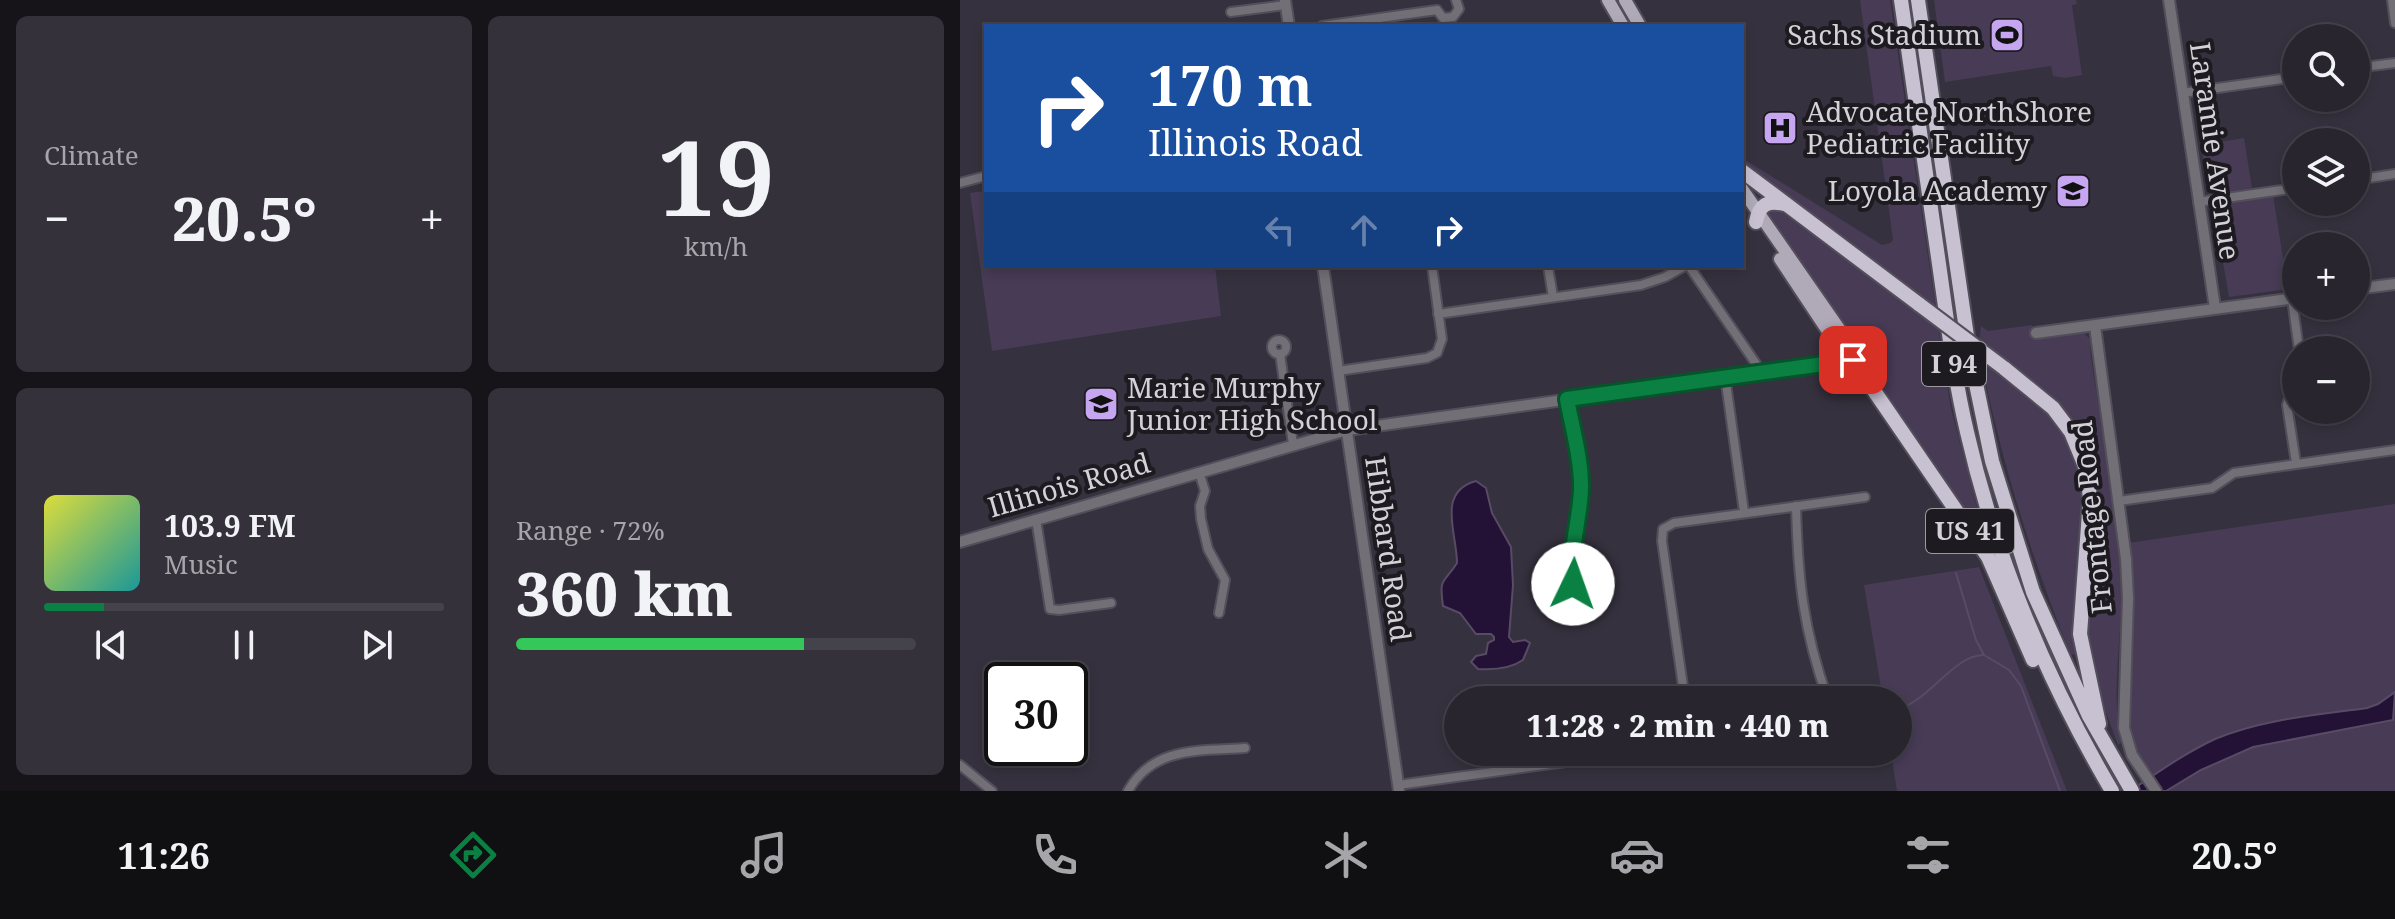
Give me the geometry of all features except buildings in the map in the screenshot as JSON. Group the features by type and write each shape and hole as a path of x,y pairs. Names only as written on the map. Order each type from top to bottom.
{"highway":[{"name":"I 94","path":"1901,0 1966,429 2003,560 2025,618 2067,712 2112,791"},
{"name":"I 94","path":"1918,0 1969,350 1992,461 2033,592 2063,661 2132,790"},
{"path":"1744,173 2004,368 2053,408 2071,432 2087,471 2089,514 2080,634 2101,736"},
{"path":"1757,217 1764,204 1771,201 1784,204"},
{"name":"US 41","path":"1853,360 1988,557 2052,699 2067,712"}],"main road":[{"path":"1608,0 1622,24"},
{"path":"1625,0 1639,24"},
{"name":"US 41","path":"1744,193 1757,217 1851,346 1853,360"},
{"name":"US 41","path":"1744,205 1757,217"}],"street":[{"path":"1333,24 1439,5 1443,18 1453,17 1459,9 1456,0"},
{"name":"Laramie Avenue","path":"2169,0 2215,308"},
{"path":"2392,0 2395,23"},
{"path":"1231,12 1285,2 1289,24"},
{"path":"2370,66 2395,63"},
{"path":"2182,93 2282,79"},
{"path":"2370,178 2395,174"},
{"path":"960,183 984,177"},
{"path":"2198,202 2282,190"},
{"name":"Hibbard Road","path":"1323,268 1399,788"},
{"path":"1338,371 1437,353 1442,344 1432,268"},
{"path":"1548,268 1553,297"},
{"path":"1438,314 1641,285 1683,268"},
{"path":"1688,268 1761,371"},
{"path":"2370,287 2395,284"},
{"path":"2036,333 2282,300"},
{"name":"Frontage Road","path":"2095,326 2119,501 2128,598 2124,728 2132,755 2156,791"},
{"path":"1280,354 1293,444"},
{"name":"Illinois Road","path":"960,542 1347,430 1853,360"},
{"path":"1725,376 1744,512"},
{"path":"1567,399 1581,487 1570,567 1573,584"},
{"path":"2290,424 2296,463"},
{"path":"2119,501 2212,488 2234,473 2395,450"},
{"path":"1199,472 1205,491 1200,506 1208,549 1225,580 1219,613"},
{"path":"1683,686 1662,541 1663,529 1674,523 1865,497"},
{"path":"1796,506 1801,598 1811,652 1823,686"},
{"path":"1036,519 1050,609 1111,603"},
{"path":"1128,791 1151,763 1169,755 1245,748"},
{"path":"960,766 992,791"},
{"path":"1399,788 1546,766"}],"shaded area":[{"path":"1860,0 1890,0 1936,310 1744,167 1744,159 1882,245 1893,240"},
{"name":"Sachs Stadium","path":"1934,0 2076,0 2077,4 2072,5 2082,75 2065,78 2053,76 2051,66 1945,82"},
{"path":"2244,138 2252,188 2213,194 2207,181 2201,145"},
{"path":"984,191 984,268 1215,268 1221,316 992,351 970,193"},
{"path":"2273,195 2282,251 2282,290 2229,297 2213,204"},
{"path":"1776,208 1938,325 1951,409 1985,538 1981,539 1898,414 1861,349 1769,217 1766,210"},
{"path":"2032,325 2036,337 2083,332 2090,339 2121,559 2117,698 2121,743 2118,745 2100,696 2087,633 2095,551 2096,498 2080,438 1979,342 1981,326 1988,331"},
{"path":"1980,356 2043,406 2064,433 2077,462 2082,493 2082,524 2075,622 2076,654 2071,655 2030,545 1998,434"},
{"path":"1476,481 1486,488 1492,513 1511,547 1513,585 1509,637 1513,642 1525,640 1530,643 1523,660 1496,669 1478,669 1471,662 1476,656 1486,654 1488,643 1494,637 1491,634 1476,634 1460,613 1443,606 1443,582 1457,563 1452,504 1464,486"},
{"path":"2395,504 2395,791 2164,791 2138,753 2129,721 2133,590 2128,543"},
{"path":"1979,567 2067,791 1897,791 1893,766 1912,766 1912,686 1881,686 1864,585"},
{"path":"2395,692 2393,720 2253,747 2201,770 2166,791 2130,791 2182,757 2233,732 2271,722 2367,708"}],"waterway":[{"path":"1956,573 1976,640 1984,655 2009,670 2021,686 2060,791"},
{"path":"1912,703 1951,670 1972,657 1983,655"}],"place":[{"name":"Sachs Stadium","path":"2007,35"},
{"name":"Advocate NorthShore Pediatric Facility","path":"1780,128"},
{"name":"Loyola Academy","path":"2073,191"},
{"name":"Marie Murphy Junior High School","path":"1101,404"}],"route":[{"path":"1573,584 1570,567 1581,497 1581,476 1567,399 1853,360"}]}
